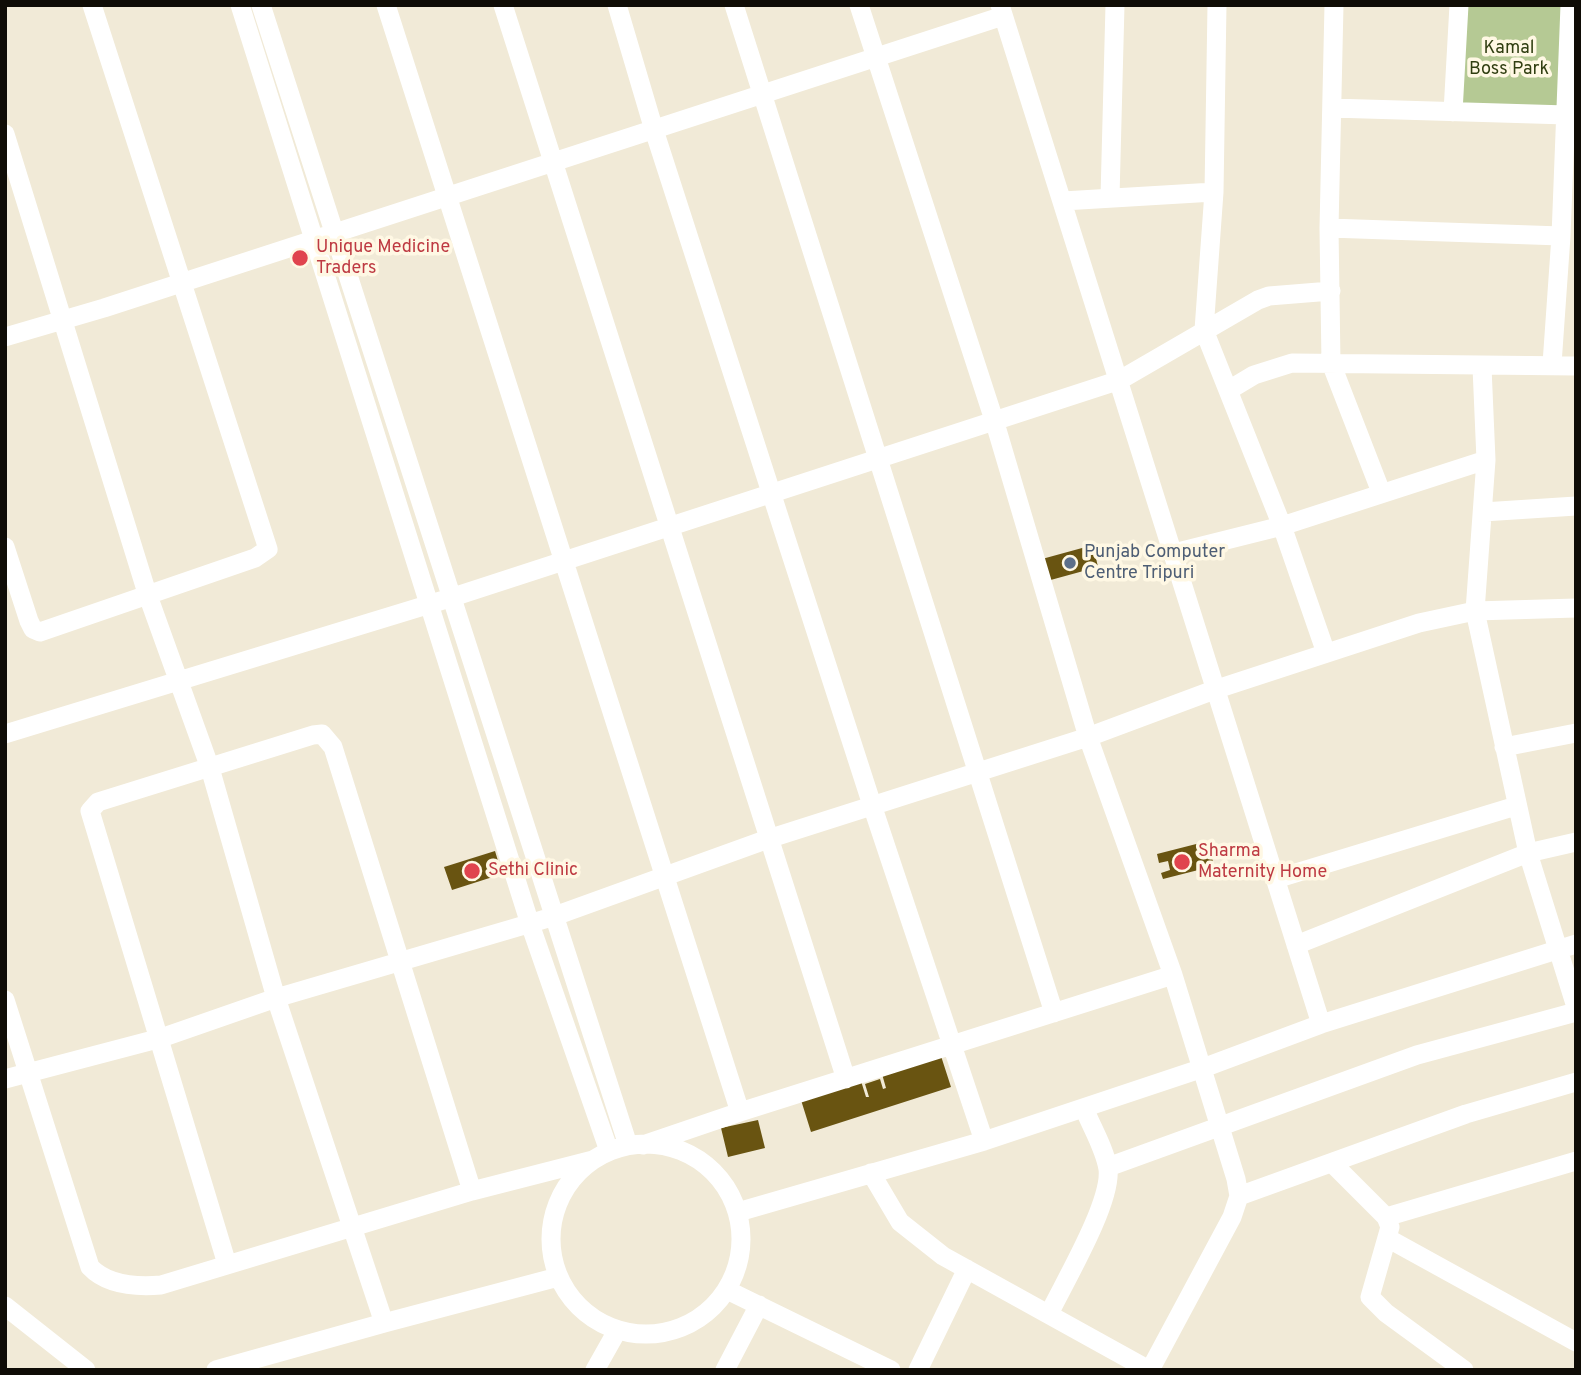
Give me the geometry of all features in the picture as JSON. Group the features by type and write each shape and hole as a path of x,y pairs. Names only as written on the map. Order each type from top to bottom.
{"street":[{"path":"5,547 29,621 40,632 255,558 268,549 92,5"},
{"path":"240,5 313,240 552,917 618,1150"},
{"path":"261,5 441,600 530,924 618,1150"},
{"path":"386,5 740,1112"},
{"path":"503,5 846,1079"},
{"path":"617,5 654,130 873,808 984,1141"},
{"path":"734,5 1054,1013"},
{"path":"859,5 995,423 1088,737 1173,975 1203,1068 1239,1196 1232,1217 1150,1370 943,1256 900,1222 871,1174"},
{"path":"1217,5 1214,192 1204,330 1282,526 1326,653"},
{"path":"1334,5 1329,228 1331,363 1381,492"},
{"path":"1453,112 1459,5"},
{"path":"1552,364 1562,236 1570,5"},
{"path":"1110,197 1114,8"},
{"path":"5,337 181,283 877,58 1001,11 1321,1024"},
{"path":"1332,108 1567,115"},
{"path":"5,134 147,593 210,768 276,999 384,1324"},
{"path":"1063,201 1214,192"},
{"path":"1329,228 1562,236"},
{"path":"5,734 441,600 995,423 1119,380 1269,296 1331,291"},
{"path":"1229,390 1270,369 1292,363 1576,366"},
{"path":"1108,1167 1417,1055 1576,1009 1567,946 1528,853 1516,806 1475,611 1486,460 1482,367"},
{"path":"1174,553 1282,526 1486,460"},
{"path":"1483,512 1576,506"},
{"path":"5,1079 161,1038 276,999 552,917 768,839 873,808 1088,737 1214,690 1419,623 1475,611 1576,608"},
{"path":"1504,747 1576,733"},
{"path":"227,1265 161,1038 90,811 98,802 313,735 322,734 328,738 472,1191"},
{"path":"1276,880 1516,806"},
{"path":"1296,945 1528,853 1576,842"},
{"path":"738,1212 984,1141 1203,1068 1321,1024 1567,946"},
{"path":"5,1001 30,1072 90,1267 98,1275 119,1283 161,1285 618,1150 1173,975"},
{"path":"1239,1196 1466,1114 1576,1082"},
{"path":"1049,1314 1098,1212 1108,1183 1108,1167 1084,1108"},
{"path":"659,1145 685,1152 708,1167 726,1187 738,1212 742,1238 738,1265 727,1290 707,1312 681,1328 652,1334 617,1331 595,1320 573,1301 558,1277 551,1245 554,1212 569,1182 618,1150 659,1145"},
{"path":"1386,1217 1576,1161"},
{"path":"1332,1163 1386,1217 1390,1227 1389,1239 1370,1297 1386,1313 1464,1370"},
{"path":"1389,1239 1576,1342"},
{"path":"918,1370 967,1269"},
{"path":"216,1370 558,1277"},
{"path":"727,1290 891,1370"},
{"path":"725,1370 759,1305"},
{"path":"5,1306 86,1370"},
{"path":"595,1370 617,1331"}],"green space":[{"name":"Kamal Boss Park","path":"1454,5 1570,5 1567,115 1453,112"}],"building":[{"name":"Punjab Computer Centre Tripuri","path":"1093,545 1098,567 1047,581 1042,559"},
{"path":"1208,841 1214,866 1163,879 1161,873 1170,870 1168,861 1159,863 1157,854"},
{"path":"495,851 502,874 452,890 444,867"},
{"path":"941,1056 951,1087 811,1132 801,1100 861,1081 866,1097 869,1097 865,1084 880,1079 883,1089 886,1088 882,1074"},
{"path":"758,1120 765,1148 728,1157 721,1128"}],"place":[{"name":"Unique Medicine Traders","path":"300,258"},
{"name":"Punjab Computer Centre Tripuri","path":"1070,563"},
{"name":"Sharma Maternity Home","path":"1182,862"},
{"name":"Sethi Clinic","path":"472,871"}]}
